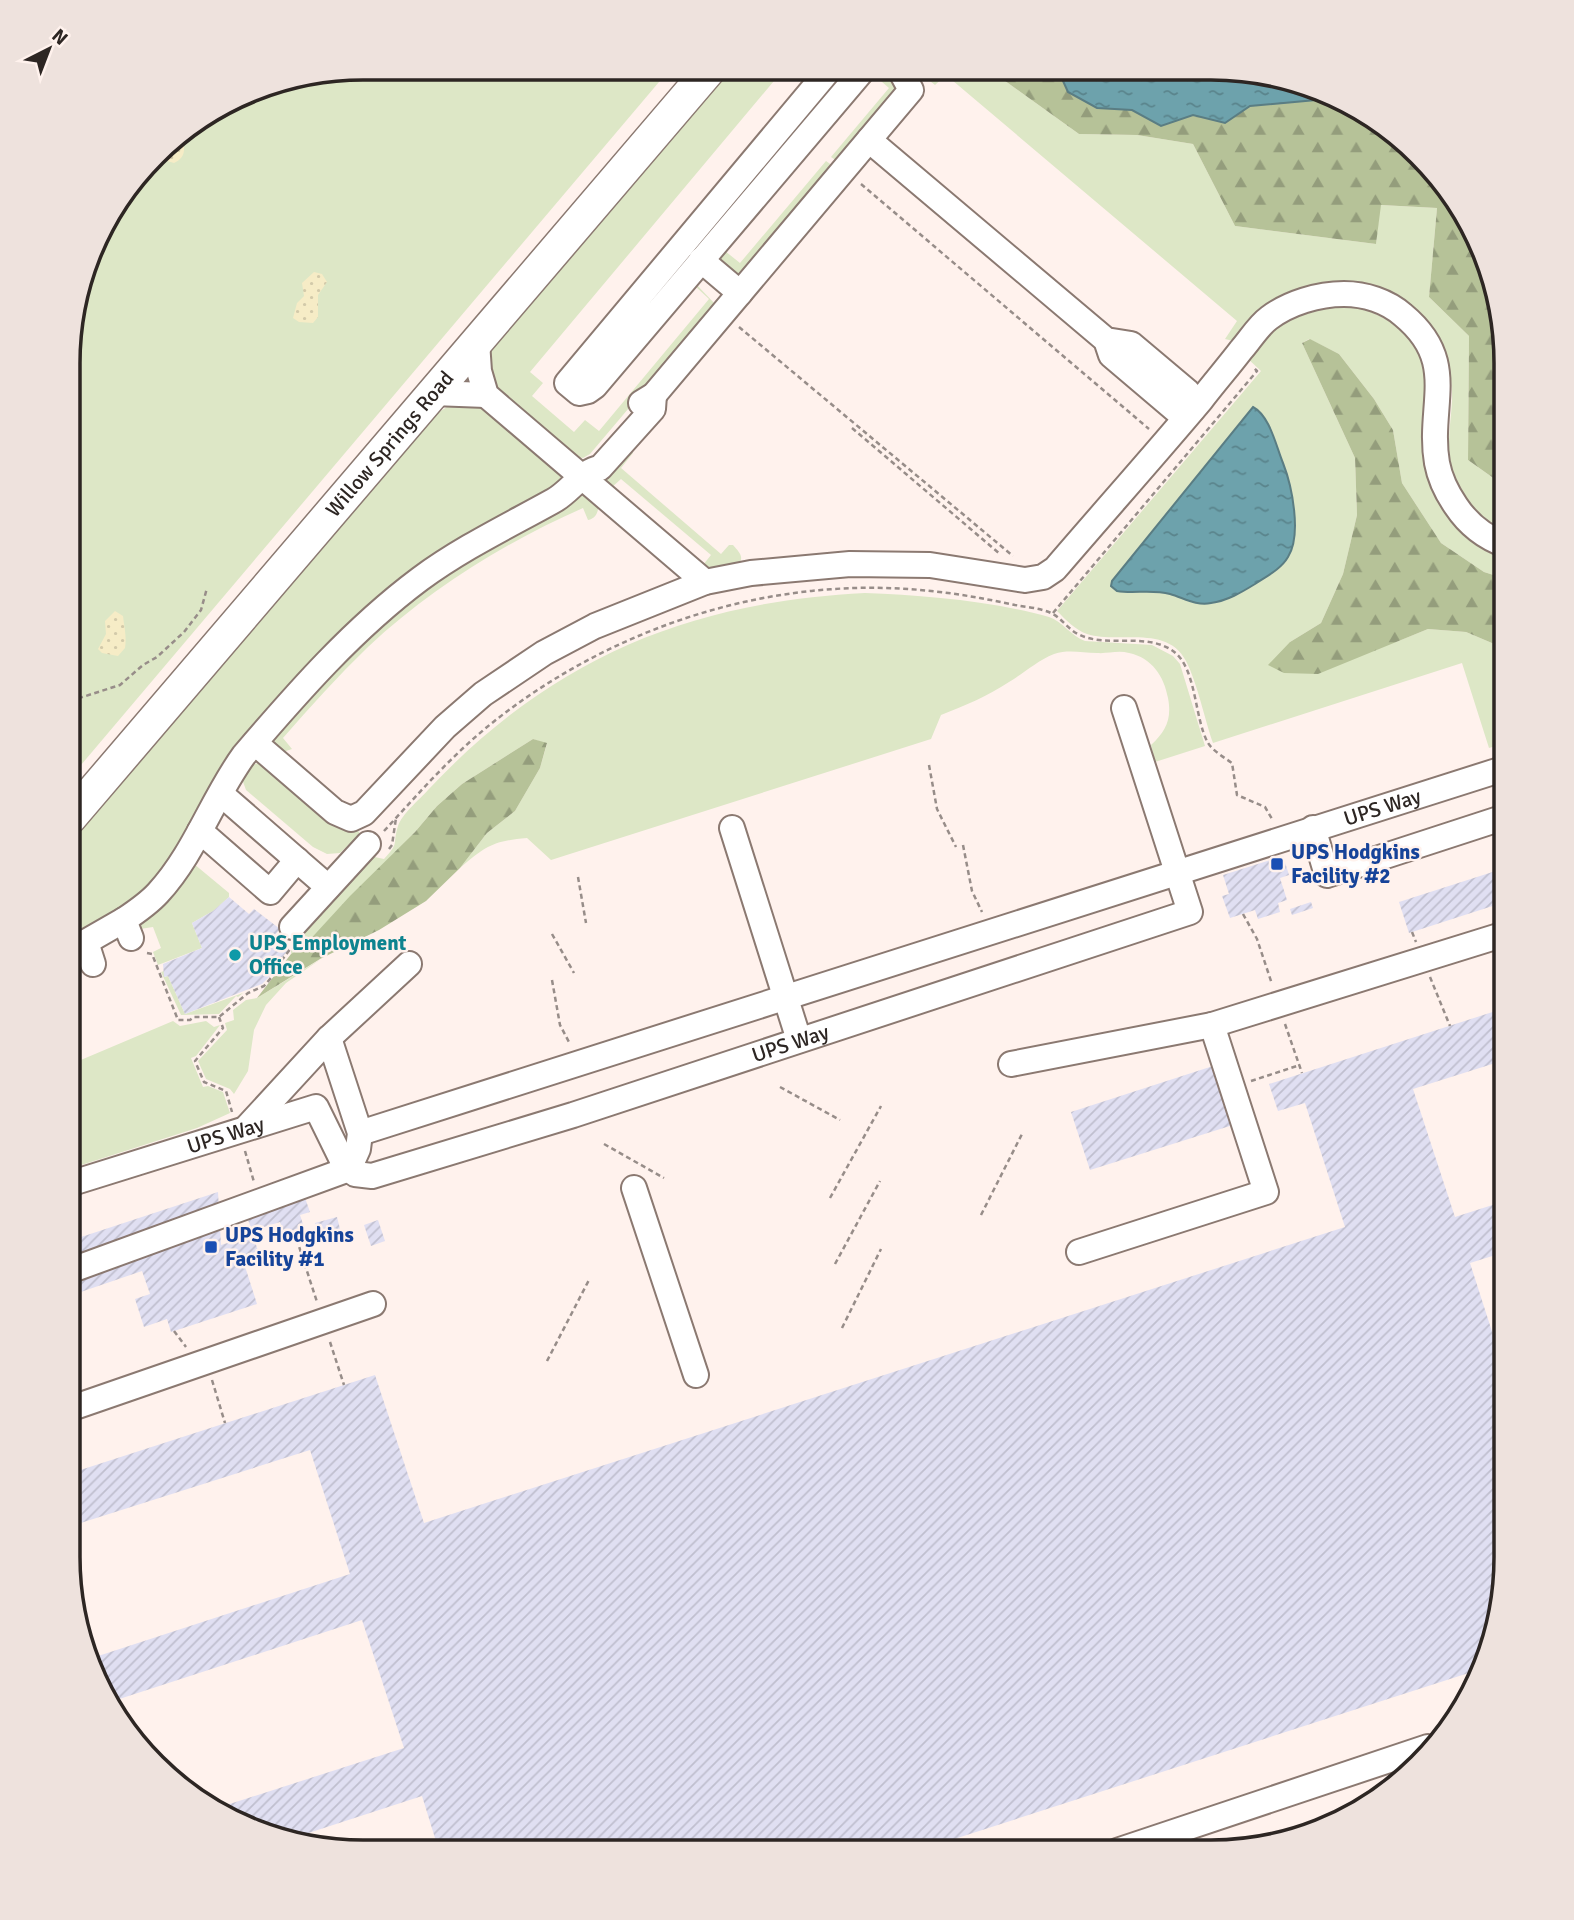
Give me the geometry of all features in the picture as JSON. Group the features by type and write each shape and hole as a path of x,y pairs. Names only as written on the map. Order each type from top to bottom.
{"main road":[{"name":"Willow Springs Road","path":"80,806 701,80"}],"lane":[{"path":"821,80 631,325 701,260 854,80"},
{"path":"83,952 133,937 147,904 189,852 234,770 335,653 421,579 481,540 560,497 588,473 600,468 653,409 654,395 911,90 906,80"},
{"path":"869,140 1106,340 1131,344 1188,392 1193,409"},
{"path":"701,260 740,293"},
{"path":"255,743 335,813 351,819 364,814 445,727 483,694 544,653 596,626 705,582 751,573 890,563 944,566 1043,578 1055,569 1261,326 1281,311 1325,296 1345,294 1381,301 1413,323 1436,361 1439,388 1435,446 1441,478 1462,515 1478,530 1494,539"},
{"path":"477,342 479,371 486,395"},
{"path":"433,393 486,395 588,473 705,582"},
{"name":"UPS Way","path":"80,1180 316,1107 344,1164 355,1174 372,1176 573,1115 1190,912 1124,708"},
{"name":"UPS Way","path":"360,1133 1494,772"},
{"path":"221,794 328,887"},
{"path":"1313,828 1327,875 1494,821"},
{"path":"732,828 799,1040"},
{"path":"200,831 270,892 297,860"},
{"path":"292,928 368,844"},
{"path":"1011,1064 1212,1025 1494,937"},
{"path":"248,1127 329,1038 409,964"},
{"path":"1079,1252 1266,1192 1212,1025"},
{"path":"80,1267 349,1169 358,1149 360,1133 329,1038"},
{"path":"634,1188 696,1375"},
{"path":"80,1405 373,1304"},
{"path":"1181,1840 1417,1750"}],"path":[{"path":"844,170 1163,443"},
{"path":"724,312 729,320 741,327 1017,559 1024,575 1028,607"},
{"path":"1052,613 1257,371 1251,366"},
{"path":"852,428 1024,575"},
{"path":"80,698 120,685 146,662 164,651 201,610 206,588"},
{"path":"368,844 377,839 447,763 514,706 599,653 670,624 731,604 817,590 920,590 976,597 1052,613 1080,636 1150,642 1172,650 1186,668 1209,744 1232,764 1237,795 1265,807 1282,838"},
{"path":"929,765 937,809 956,848"},
{"path":"963,845 972,891 990,931"},
{"path":"578,877 586,923"},
{"path":"552,934 574,973"},
{"path":"133,937 152,954 178,1020 219,1017 223,1028 195,1061 204,1082 226,1091 231,1108"},
{"path":"1232,1087 1300,1065"},
{"path":"780,1087 839,1120"},
{"path":"830,1198 881,1106"},
{"path":"981,1215 1022,1133"},
{"path":"604,1144 664,1178"},
{"path":"246,1156 255,1183"},
{"path":"835,1264 880,1181"},
{"path":"842,1328 881,1249"},
{"path":"547,1361 590,1278"}],"green space":[{"path":"363,80 661,80 80,766 81,345 95,272 118,222 139,191 163,163 191,139 222,118 272,95 308,86"},
{"path":"710,80 775,80 530,372 543,383 532,396 574,432 585,420 599,431 709,299 695,283 716,305 590,454 583,458 572,456 497,387 492,381 487,351"},
{"path":"880,80 896,80 898,86 837,161 831,157 889,88"},
{"path":"952,80 1004,80 1079,134 1137,135 1193,144 1235,226 1376,244 1380,205 1437,208 1429,297 1469,336 1468,460 1494,478 1494,525 1467,501 1453,474 1449,455 1452,384 1449,369 1440,340 1423,315 1411,304 1371,284 1348,281 1330,286 1233,341 1225,339 1237,321"},
{"path":"1004,80 1063,80 1068,92 1097,108 1132,110 1161,126 1193,115 1225,123 1250,106 1314,100 1352,118 1383,139 1411,163 1446,206 1479,272 1493,345 1494,478 1468,460 1469,336 1429,297 1437,208 1381,205 1376,244 1235,226 1193,144 1137,135 1079,134"},
{"path":"826,161 833,166 743,272 736,274 720,263 720,254 725,251 740,263"},
{"path":"1349,305 1375,314 1399,328 1417,348 1426,375 1423,450 1430,485 1448,516 1460,530 1494,552 1494,575 1484,572 1441,543 1402,483 1393,430 1374,399 1339,354 1309,339 1302,343 1355,458 1357,515 1343,574 1321,623 1290,642 1396,642 1428,629 1466,632 1494,644 1494,747 1489,748 1462,663 1213,743 1194,679 1178,650 1154,639 1087,634 1074,627 1057,611 1261,371 1247,358 1258,345 1291,319 1317,309","holes":["1247,414 1277,570 1242,592 1213,603 1198,604 1169,593 1117,591 1111,586 1112,581"]},
{"path":"1310,339 1339,354 1374,399 1393,430 1402,483 1441,543 1484,572 1494,575 1494,644 1466,632 1428,629 1318,674 1284,673 1268,665 1290,642 1321,623 1343,574 1357,515 1355,458 1302,343"},
{"path":"450,405 479,407 531,446 562,474 561,483 394,587 173,862 132,903 80,935 80,827 240,633 343,524 436,414"},
{"path":"629,447 633,453 621,468 721,554 729,545 733,545 741,557 738,565 712,572 703,565 711,555 621,479 611,488 604,478"},
{"path":"585,495 598,505 593,518 588,520 583,508 525,536 443,586 368,647 324,692 283,738 292,749 283,752 274,744 276,733 369,635 450,571"},
{"path":"865,593 934,597 1005,607 1054,619 1085,641 1152,645 1173,656 1180,664 1205,746 1155,762 1151,745 1164,730 1169,712 1166,690 1156,669 1137,655 1125,652 1070,651 1054,654 993,692 941,715 931,739 551,860 527,838 490,846 460,868 487,833 515,811 540,768 547,744 533,739 462,784 437,806 305,945 291,954 291,947 370,856 384,859 394,846 400,821 428,790 475,744 523,705 573,672 626,646 681,625 739,609 800,599"},
{"path":"533,739 547,743 540,768 515,811 487,833 460,868 426,901 379,930 320,959 257,998 291,954 305,945 437,806 462,784"},
{"path":"264,764 356,827 360,834 340,853 327,854 313,847 246,790 242,779 250,766"},
{"path":"194,864 229,893 229,897 213,911 192,923 202,948 158,965 153,952 161,948 153,927 140,929 139,921 182,883"},
{"path":"321,959 286,983 266,1005 254,1030 248,1071 234,1094 230,1089 206,1079 198,1061 227,1030 225,1023 234,1020 233,1010 246,1000 257,998"},
{"path":"164,971 185,1014 243,993 236,996 219,1014 181,1015 161,972"},
{"path":"173,1021 180,1026 206,1021 214,1027 220,1025 196,1056 191,1058 203,1087 208,1086 223,1092 230,1113 197,1128 80,1165 80,1060"}],"sand":[{"path":"183,146 181,158 174,163 166,161"},
{"path":"314,272 322,274 327,282 318,295 318,317 313,323 299,322 293,318 297,303 304,296 302,283"},
{"path":"115,611 123,616 126,636 125,648 118,656 102,653 98,649 106,634 105,621"}],"water":[{"path":"1063,80 1211,80 1266,86 1314,100 1250,106 1225,123 1193,115 1161,126 1132,110 1097,108 1068,92"},
{"path":"1253,407 1264,417 1272,432 1292,497 1295,524 1288,557 1273,572 1245,590 1217,602 1195,603 1170,594 1117,591 1111,586 1112,581"}],"building":[{"path":"1283,856 1289,875 1280,878 1287,900 1278,903 1280,912 1258,919 1255,910 1230,918 1222,896 1229,894 1223,875"},
{"path":"1494,872 1494,906 1409,933 1399,902"},
{"name":"UPS Employment Office","path":"229,897 249,914 254,909 280,929 274,936 289,949 274,972 262,984 185,1014 168,976 164,977 163,964 202,948 192,923 213,911"},
{"path":"1311,902 1313,908 1292,915 1290,909"},
{"path":"1494,1012 1494,1063 1413,1089 1455,1217 1494,1205 1494,1255 1470,1263 1494,1338 1494,1557 1484,1630 1468,1673 951,1840 436,1840 422,1796 306,1834 272,1825 227,1805 404,1748 362,1620 118,1698 98,1656 350,1574 310,1450 80,1523 80,1470 375,1375 424,1523 1345,1227 1305,1103 1278,1111 1269,1084"},
{"path":"1213,1066 1233,1125 1090,1170 1071,1112"},
{"path":"218,1192 221,1245 253,1235 258,1251 242,1257 257,1304 171,1332 167,1319 144,1327 135,1299 150,1294 142,1271 80,1292 80,1237"},
{"path":"304,1195 310,1212 300,1215 304,1227 284,1234 280,1222 252,1231 246,1214"},
{"path":"337,1217 340,1229 318,1236 315,1223"},
{"path":"378,1220 385,1241 371,1246 364,1225"}],"place":[{"name":"UPS Hodgkins Facility #2","path":"1277,864"},
{"name":"UPS Employment Office","path":"235,955"},
{"name":"UPS Hodgkins Facility #1","path":"211,1247"}]}
